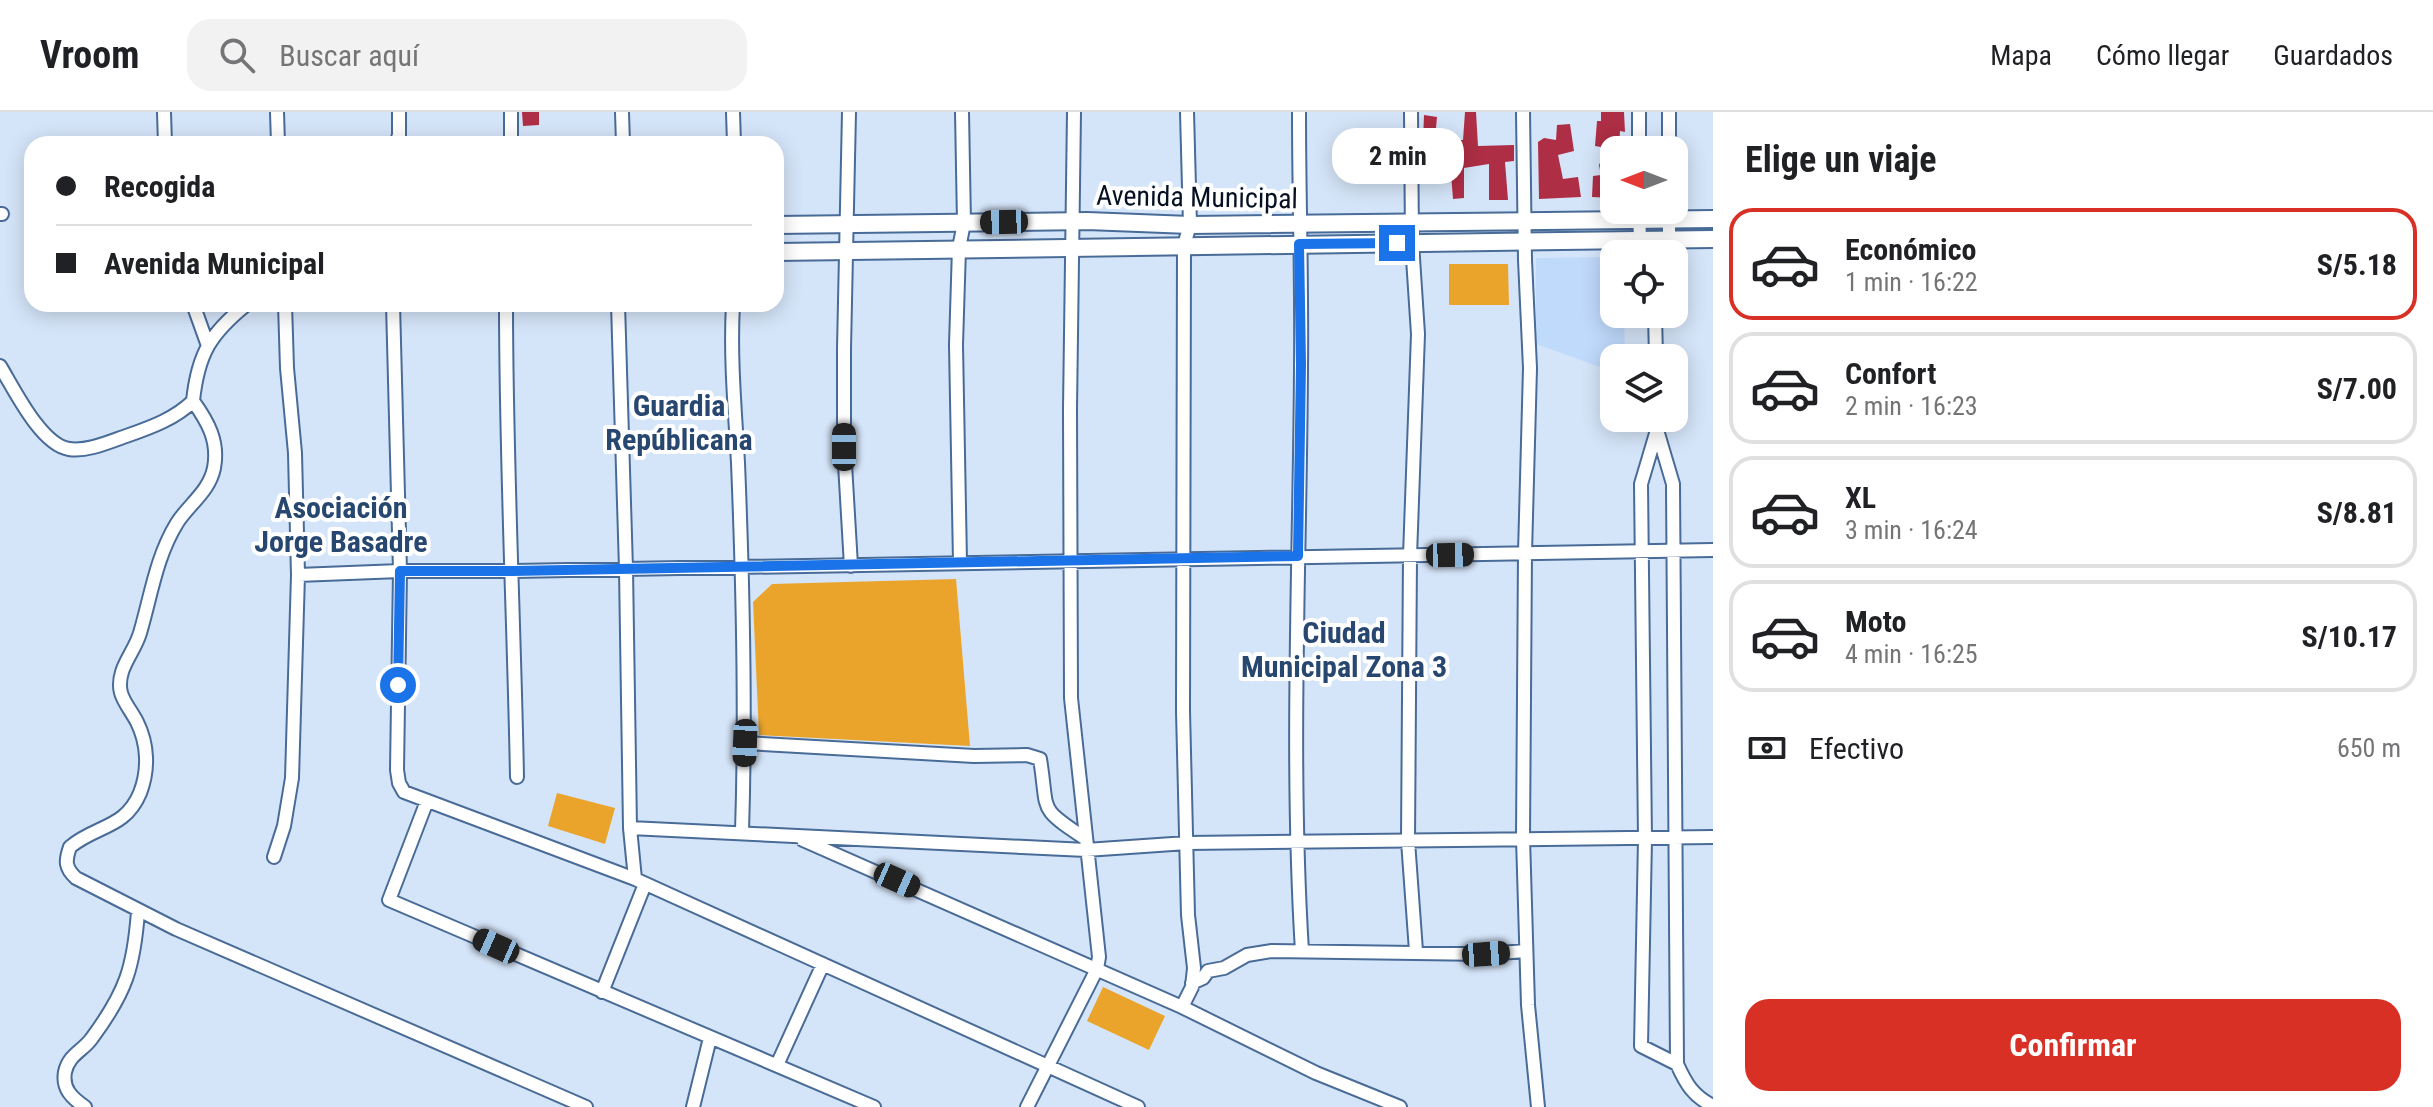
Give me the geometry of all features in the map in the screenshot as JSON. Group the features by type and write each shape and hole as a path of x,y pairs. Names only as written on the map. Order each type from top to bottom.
{"street":[{"path":"164,112 165,136"},
{"path":"277,112 278,136"},
{"path":"399,112 399,136"},
{"path":"511,112 511,136"},
{"path":"622,112 623,136"},
{"path":"733,112 734,136"},
{"path":"849,112 844,433 851,566"},
{"path":"960,562 956,345 959,248 964,223 962,112"},
{"path":"1027,1107 1097,969 1099,957 1071,698 1074,112"},
{"path":"1182,1007 1192,983 1194,968 1188,915 1183,557 1184,245 1190,225 1187,112"},
{"path":"1299,112 1302,225 1299,244 1301,364 1296,843 1302,951"},
{"path":"1411,112 1412,243 1418,334 1410,556 1408,841 1416,951"},
{"path":"1523,112 1530,368 1523,838 1528,1005 1538,1107"},
{"path":"1639,112 1639,136"},
{"path":"1669,112 1669,136"},
{"name":"Avenida Municipal","path":"784,225 1073,221 1302,225 1600,217"},
{"name":"Avenida Municipal","path":"1688,217 1713,219"},
{"name":"Avenida Municipal","path":"1688,243 1713,239"},
{"name":"Avenida Municipal","path":"784,252 1525,241 1600,245"},
{"path":"196,312 207,343"},
{"path":"0,366 49,440 72,450 135,433 181,413 193,401 207,343 237,312"},
{"path":"274,857 284,826 292,778 298,575 295,453 285,312"},
{"path":"393,312 400,571 397,770 404,792 640,882 1138,1107"},
{"path":"506,312 506,447 513,571 517,777"},
{"path":"602,992 640,882 630,828 618,312"},
{"path":"733,312 745,743 742,831"},
{"path":"193,401 213,433 214,468 199,498 178,522 171,537 149,589 139,635 123,668 119,685 122,700 137,722 146,747 142,788 126,815 70,847 66,864 76,878 138,911 586,1107"},
{"path":"1655,432 1641,484 1645,839 1641,1046 1677,1064"},
{"path":"1659,432 1673,484 1675,550 1677,1064 1695,1103 1713,1106"},
{"path":"298,575 1713,550"},
{"path":"745,743 974,756 1027,755 1040,759 1043,800 1048,812 1086,845"},
{"path":"427,801 389,900 874,1107"},
{"path":"630,828 1086,845 1713,837"},
{"path":"793,835 1182,1007 1316,1073 1400,1107"},
{"path":"85,1107 70,1096 65,1074 75,1052 90,1042 129,974 138,911"},
{"path":"1192,983 1203,978 1208,971 1224,968 1247,955 1272,951 1486,954 1526,951"},
{"path":"777,1065 823,964"},
{"path":"693,1107 710,1038"}],"shaded area":[{"path":"1600,257 1600,328 1624,328 1625,344 1600,344 1600,367 1536,344 1536,258"},
{"path":"1449,264 1508,264 1509,305 1449,305"},
{"path":"956,579 970,746 759,735 753,602 772,584"},
{"path":"557,793 615,808 605,844 548,826"},
{"path":"1103,987 1165,1016 1149,1050 1087,1021"}],"building":[{"path":"522,112 539,112 539,125 523,126"},
{"path":"1465,112 1476,112 1478,146 1514,145 1514,161 1505,162 1508,200 1489,200 1489,164 1464,168 1464,198 1453,199 1451,174 1426,173 1424,115 1437,117 1435,139 1463,140"},
{"path":"1601,112 1624,112 1625,132 1620,131 1620,136 1600,136 1600,147 1595,146 1597,121 1601,121"},
{"path":"1570,124 1574,151 1558,155 1563,179 1578,177 1581,197 1539,199 1538,142 1544,138 1556,140 1557,125"},
{"path":"1600,175 1600,197 1592,197 1593,176"}],"district":[{"name":"Guardia Repúblicana","path":"679,422"},
{"name":"Asociación Jorge Basadre","path":"341,524"},
{"name":"Ciudad Municipal Zona 3","path":"1344,649"}],"route":[{"path":"398,685 400,571 851,566 1298,556 1299,244 1397,243"}]}
